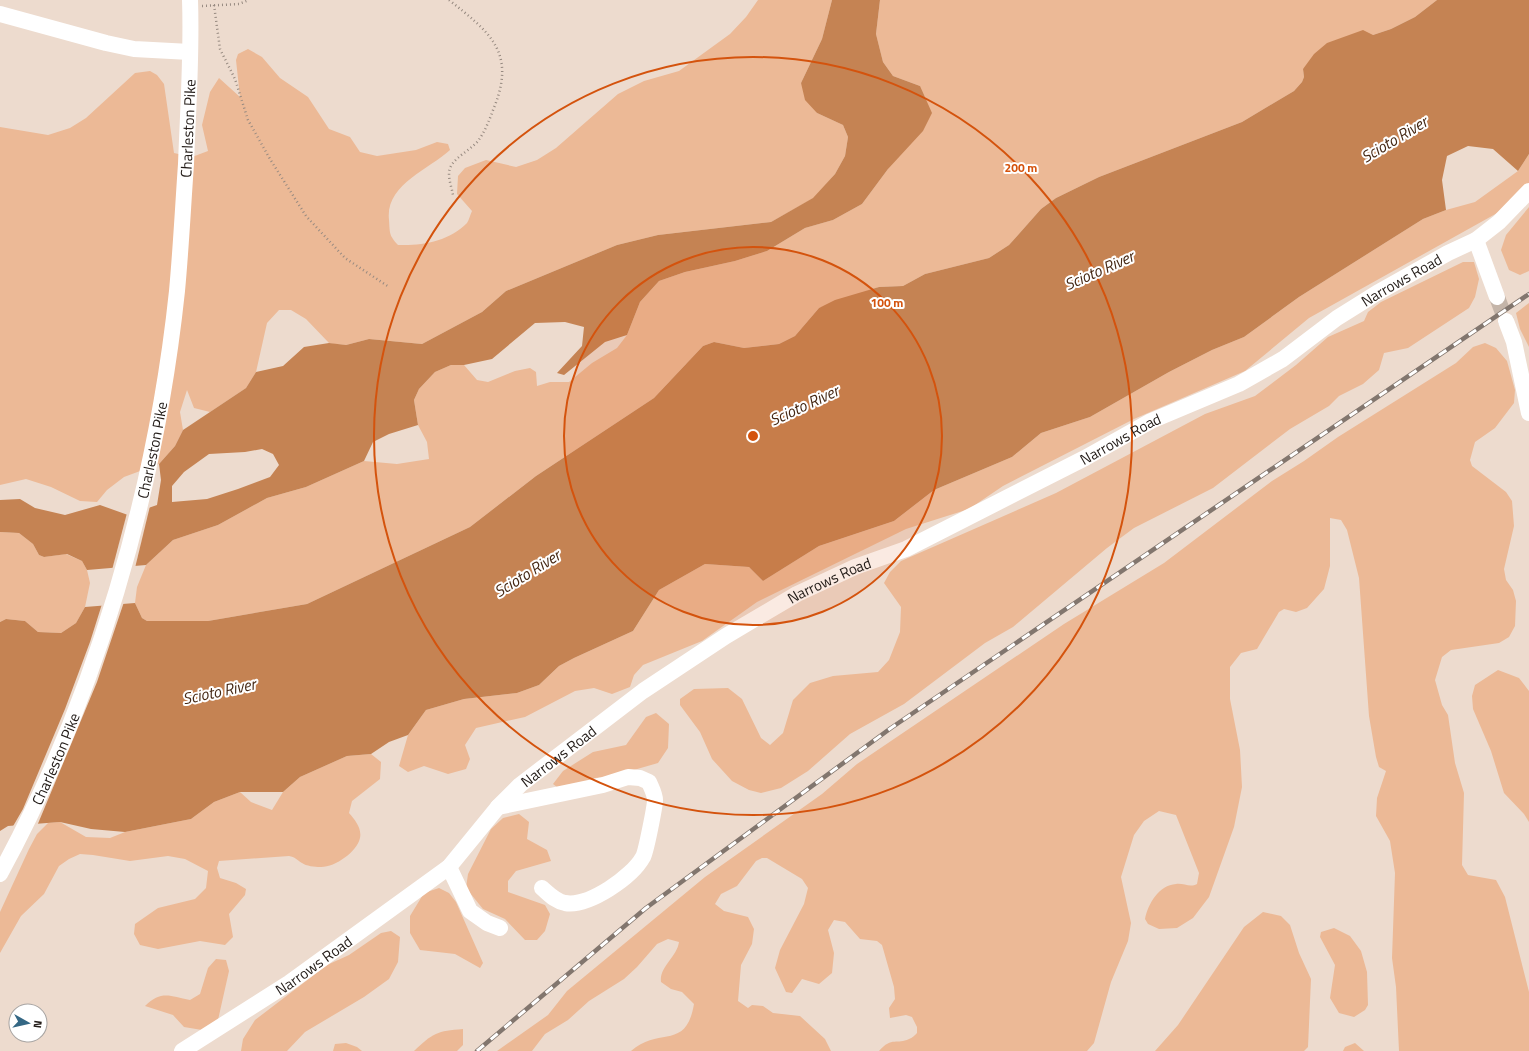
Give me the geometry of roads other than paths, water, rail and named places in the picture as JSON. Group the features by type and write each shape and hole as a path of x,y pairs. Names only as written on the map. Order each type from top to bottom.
{"street":[{"name":"Charleston Pike","path":"0,874 32,814 79,701 101,640 121,576 150,463 170,347 177,291 187,138 190,3"},
{"path":"0,14 106,43 127,47 190,52"},
{"name":"Narrows Road","path":"182,1051 289,983 449,867 498,807 520,785 643,691 726,636 797,594 856,567 906,549 1085,458 1151,422 1239,384 1283,359 1337,318 1377,293 1448,253 1476,240 1499,222 1529,191"},
{"path":"1476,240 1497,297"},
{"path":"1506,321 1514,342 1529,413"},
{"path":"498,807 603,785 628,777 640,778 649,782 655,799 645,855 625,879 592,898 576,902 565,903 553,898 542,888"},
{"path":"449,867 470,910 487,924 500,928"}],"water":[{"path":"832,0 880,0 876,34 883,62 893,76 920,86 932,113 923,131 888,169 862,204 833,220 805,228 767,251 735,261 685,272 659,281 640,302 627,335 605,342 564,375 557,373 582,346 584,327 565,322 535,323 492,359 464,365 451,365 435,372 419,389 414,400 418,425 389,434 373,442 364,461 306,487 267,498 218,525 173,540 146,565 87,570 82,561 67,554 44,557 39,555 33,544 19,533 0,532 0,500 20,499 35,508 65,515 100,505 128,515 157,505 161,480 159,464 175,446 183,430 246,388 256,372 283,366 304,347 329,343 346,345 369,339 422,344 482,312 506,291 617,245 658,235 771,222 813,198 835,174 845,156 848,137 843,125 817,113 805,100 801,83 822,39","holes":["262,449 273,454 279,465 270,477 207,499 172,502 172,486 184,472 209,454 245,452"]},
{"name":"Scioto River","path":"1437,0 1529,0 1529,154 1518,171 1493,149 1468,146 1447,156 1442,180 1446,210 1423,219 1299,297 1244,337 1212,350 1169,372 1090,417 1041,433 1012,457 934,490 894,521 819,546 763,581 749,567 705,564 659,590 633,631 559,666 539,685 517,693 464,699 426,710 408,735 389,742 371,754 347,756 300,777 283,792 240,792 214,802 191,819 125,832 91,829 60,822 8,826 0,831 0,622 6,619 25,621 38,632 61,633 76,623 85,607 135,603 142,618 147,621 208,621 307,604 470,527 536,476 654,398 703,346 714,342 744,348 779,344 795,336 819,308 835,300 879,287 903,286 925,274 989,258 1009,245 1041,209 1056,198 1099,177 1242,122 1294,91 1302,82 1304,77 1303,69 1314,54 1327,43 1363,30 1373,35 1391,29 1415,17"}],"tunnel":[{"path":"1497,297 1506,321"}],"railway":[{"path":"477,1051 646,908 891,728 1529,294"}]}
